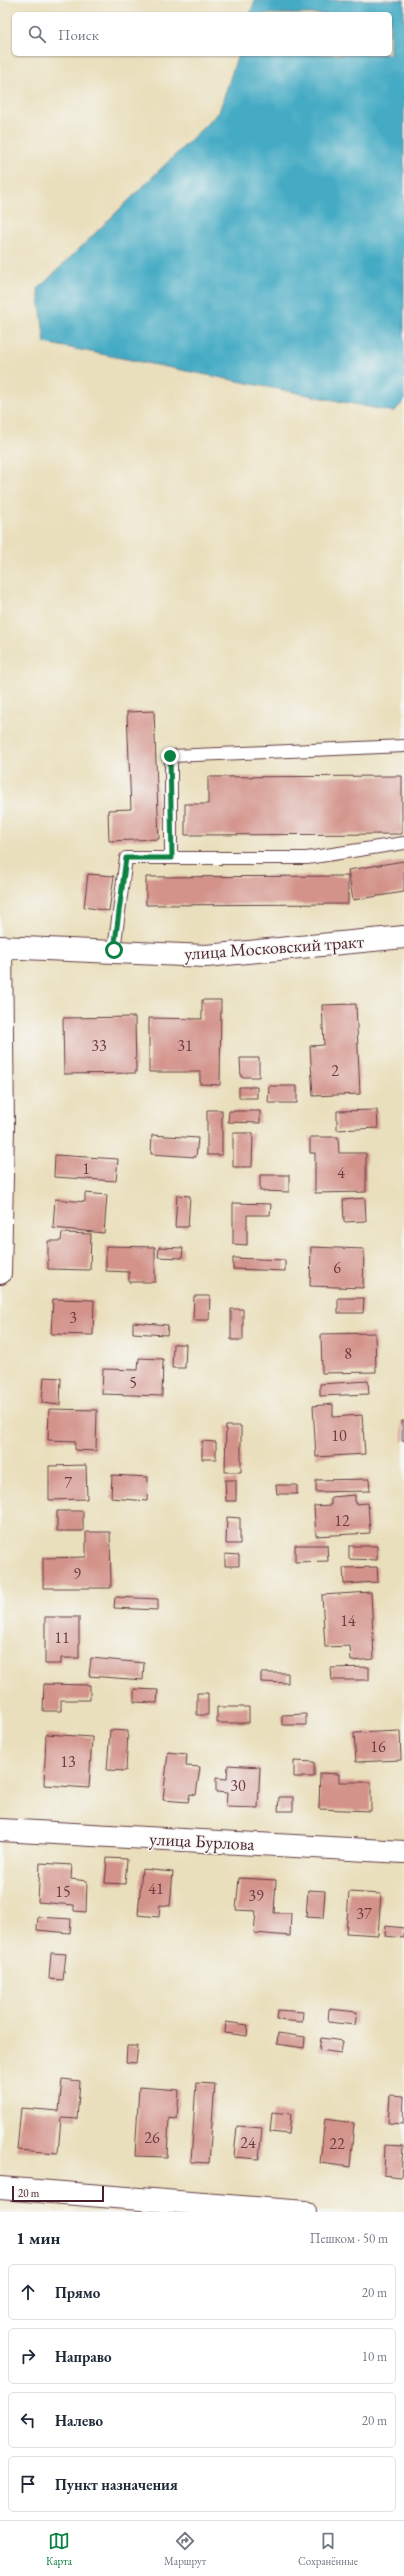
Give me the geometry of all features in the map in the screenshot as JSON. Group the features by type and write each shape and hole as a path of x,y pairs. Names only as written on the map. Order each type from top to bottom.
{"street":[{"name":"улица Московский тракт","path":"0,947 114,950 206,956 404,937"},
{"path":"0,947 0,1273"},
{"name":"улица Бурлова","path":"0,1830 404,1852"},
{"path":"0,2188 305,2212"}],"lane":[{"path":"172,858 170,756 404,746"},
{"path":"114,950 126,858 307,858 404,843"}],"water":[{"path":"255,0 404,0 404,401 394,412 45,343 38,289 219,112 237,56 392,56 392,12 251,12"}],"building":[{"path":"154,711 159,839 109,841 108,810 131,809 127,712"},
{"path":"402,776 402,834 185,835 185,804 208,804 208,777"},
{"path":"404,861 404,892 353,900 348,870"},
{"path":"88,874 114,876 109,911 84,907"},
{"path":"348,876 348,904 146,905 146,877"},
{"path":"202,1000 221,1000 220,1085 200,1084 200,1072 149,1072 149,1018 202,1019"},
{"path":"356,1004 360,1094 313,1096 310,1046 324,1045 322,1005"},
{"path":"135,1017 136,1073 64,1074 63,1018"},
{"path":"240,1058 259,1058 259,1077 241,1077"},
{"path":"269,1086 297,1086 297,1103 268,1103"},
{"path":"239,1087 257,1087 257,1098 239,1098"},
{"path":"207,1110 222,1110 222,1155 207,1155"},
{"path":"377,1110 378,1128 337,1130 337,1111"},
{"path":"229,1111 260,1111 260,1123 228,1122"},
{"path":"233,1133 253,1133 252,1167 233,1167"},
{"path":"152,1135 198,1138 196,1157 151,1154"},
{"path":"310,1137 338,1137 339,1153 366,1153 366,1192 315,1193 315,1153 310,1153"},
{"path":"55,1155 118,1159 116,1181 54,1177"},
{"path":"260,1175 289,1175 289,1192 260,1191"},
{"path":"85,1193 107,1195 104,1233 53,1228 55,1199 85,1202"},
{"path":"177,1195 190,1196 188,1227 175,1227"},
{"path":"365,1198 366,1221 344,1222 343,1200"},
{"path":"233,1203 271,1204 270,1215 247,1215 247,1245 233,1244"},
{"path":"62,1233 91,1234 90,1270 48,1269 48,1241 61,1241"},
{"path":"106,1246 155,1247 155,1282 129,1282 129,1272 106,1271"},
{"path":"159,1247 183,1248 182,1258 158,1257"},
{"path":"311,1247 364,1249 363,1288 310,1286"},
{"path":"233,1258 285,1260 285,1271 233,1269"},
{"path":"194,1296 210,1296 209,1320 193,1320"},
{"path":"338,1298 364,1298 363,1313 338,1313"},
{"path":"53,1299 94,1300 93,1335 51,1334"},
{"path":"231,1309 243,1309 243,1340 231,1340"},
{"path":"133,1322 168,1325 167,1335 133,1333"},
{"path":"375,1333 376,1372 322,1373 321,1334"},
{"path":"173,1344 186,1344 185,1368 172,1368"},
{"path":"139,1358 163,1359 162,1396 102,1394 103,1369 138,1370"},
{"path":"44,1377 61,1378 60,1405 42,1403"},
{"path":"368,1381 369,1394 320,1396 320,1384"},
{"path":"333,1404 333,1417 362,1415 365,1454 316,1457 313,1406"},
{"path":"49,1409 97,1410 96,1451 75,1450 75,1441 48,1440"},
{"path":"402,1421 404,1421 404,1441 402,1441"},
{"path":"226,1426 241,1426 241,1472 225,1472"},
{"path":"202,1441 216,1442 216,1459 202,1459"},
{"path":"86,1465 87,1499 49,1500 49,1466"},
{"path":"112,1475 148,1477 147,1501 111,1498"},
{"path":"369,1479 370,1491 316,1492 316,1480"},
{"path":"225,1480 236,1480 236,1501 226,1501"},
{"path":"276,1485 297,1485 297,1494 277,1494"},
{"path":"355,1495 355,1504 368,1503 370,1533 316,1536 314,1506 331,1505 331,1497"},
{"path":"57,1511 83,1511 83,1531 57,1531"},
{"path":"227,1517 240,1518 240,1544 226,1544"},
{"path":"86,1532 110,1532 111,1588 43,1588 43,1558 86,1557"},
{"path":"295,1545 327,1545 328,1561 295,1562"},
{"path":"349,1546 377,1546 377,1560 349,1559"},
{"path":"225,1554 239,1555 239,1566 225,1566"},
{"path":"377,1567 378,1582 344,1584 343,1568"},
{"path":"371,1592 374,1659 351,1661 350,1646 325,1647 322,1595"},
{"path":"115,1597 158,1599 158,1610 114,1608"},
{"path":"45,1617 79,1617 79,1658 61,1658 61,1664 45,1664"},
{"path":"91,1658 144,1663 143,1680 89,1676"},
{"path":"369,1667 369,1680 332,1680 331,1668"},
{"path":"261,1673 288,1673 288,1683 261,1682"},
{"path":"44,1684 90,1685 90,1700 61,1700 61,1711 43,1711"},
{"path":"134,1689 158,1690 157,1703 134,1702"},
{"path":"197,1693 208,1693 208,1715 197,1715"},
{"path":"217,1707 249,1707 249,1723 217,1723"},
{"path":"306,1714 306,1725 282,1725 282,1715"},
{"path":"110,1730 128,1731 126,1771 107,1770"},
{"path":"400,1731 401,1760 356,1762 354,1733"},
{"path":"46,1734 92,1737 89,1788 44,1785"},
{"path":"168,1752 187,1754 186,1766 200,1767 196,1795 190,1794 188,1802 163,1800"},
{"path":"294,1761 314,1762 314,1777 294,1777"},
{"path":"228,1765 260,1767 258,1808 226,1807 227,1793 216,1792 216,1778 227,1779"},
{"path":"320,1773 339,1774 339,1782 371,1782 371,1811 319,1809"},
{"path":"279,1797 293,1797 293,1811 278,1811"},
{"path":"107,1858 127,1859 125,1884 105,1883"},
{"path":"40,1863 72,1865 71,1879 87,1881 86,1912 74,1911 74,1905 38,1902"},
{"path":"142,1869 173,1872 170,1906 160,1905 159,1917 138,1915"},
{"path":"239,1878 276,1880 274,1913 291,1913 290,1936 254,1933 256,1911 236,1910"},
{"path":"308,1890 325,1891 323,1918 306,1917"},
{"path":"349,1892 381,1894 378,1935 346,1933"},
{"path":"38,1917 71,1919 70,1933 37,1930"},
{"path":"386,1926 404,1928 404,1938 385,1936"},
{"path":"51,1953 66,1954 63,1980 49,1979"},
{"path":"329,2009 357,2012 355,2025 328,2022"},
{"path":"278,2010 303,2012 302,2022 277,2020"},
{"path":"226,2022 248,2025 247,2036 225,2033"},
{"path":"278,2033 305,2037 304,2048 277,2044"},
{"path":"321,2038 343,2041 341,2053 319,2050"},
{"path":"127,2046 138,2046 136,2063 126,2062"},
{"path":"62,2079 80,2081 77,2119 61,2118 58,2153 17,2150 21,2108 59,2111"},
{"path":"196,2083 215,2084 209,2163 191,2162"},
{"path":"139,2087 179,2090 177,2119 169,2118 167,2157 135,2156"},
{"path":"390,2095 404,2096 403,2124 388,2123"},
{"path":"272,2112 291,2114 289,2134 270,2132"},
{"path":"325,2119 354,2123 350,2167 320,2163"},
{"path":"237,2126 262,2128 259,2159 234,2157"},
{"path":"385,2145 403,2146 401,2177 384,2175"}],"route":[{"path":"114,950 126,858 172,858 170,756"}]}
